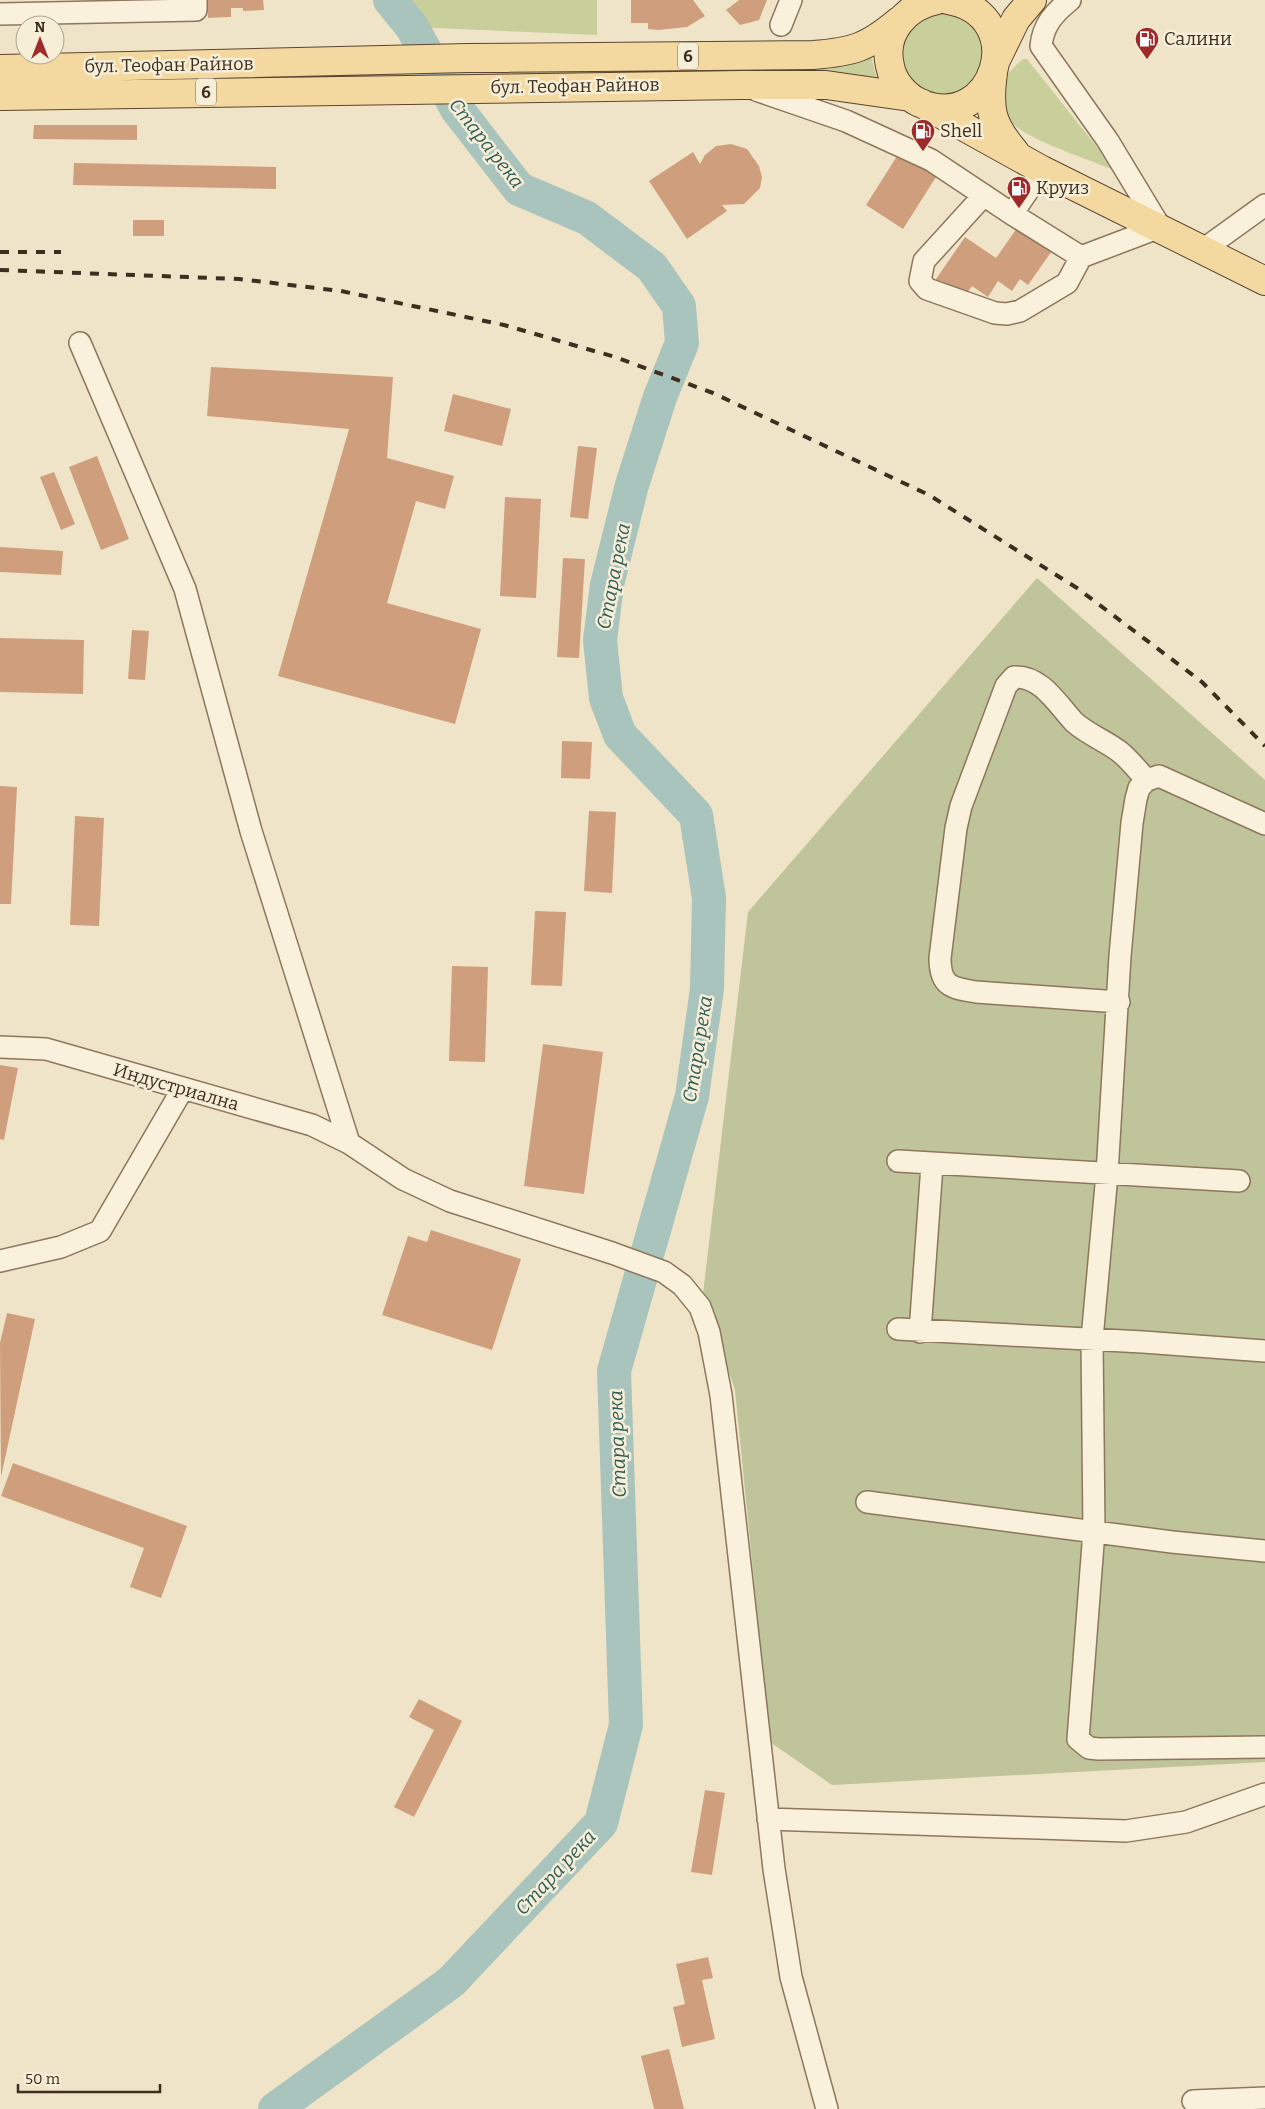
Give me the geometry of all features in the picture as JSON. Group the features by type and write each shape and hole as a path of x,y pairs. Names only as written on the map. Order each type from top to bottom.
{"main road":[{"name":"6","path":"937,0 920,4 900,21 891,38 888,56 897,83 916,100 936,108 960,105 980,93 995,66 1016,19 1032,0"},
{"path":"962,1 978,13 989,26 996,43 995,66 990,96 992,118 1003,138 1032,164"},
{"name":"бул. Теофан Райнов","path":"0,69 400,59 827,54 855,50 869,44 900,21"},
{"name":"бул. Теофан Райнов","path":"0,96 478,87 826,85 916,100"},
{"path":"916,100 1032,164 1204,248 1265,281"}],"street":[{"path":"0,14 196,10 196,0"},
{"path":"781,25 791,0"},
{"path":"984,195 924,261 920,280 928,289 996,313 1007,314 1020,310 1067,283 1081,257 1160,227 1108,141 1041,46 1042,34 1050,19 1070,0"},
{"path":"742,85 846,121 931,160 1081,257"},
{"path":"1012,214 1032,164"},
{"path":"1204,248 1265,205"},
{"path":"80,343 185,589 251,830 349,1143"},
{"path":"1118,1002 976,992 955,989 946,983 940,973 940,958 952,853 961,806 1006,686 1014,676 1024,676 1038,685 1058,702 1076,723 1122,753 1147,780"},
{"path":"1265,824 1159,776 1147,780 1139,788 1132,823 1107,1174 1092,1339 1094,1531 1078,1739 1089,1748 1099,1749 1265,1747"},
{"name":"Индустриална","path":"0,1047 46,1049 182,1090 312,1125 349,1143 403,1180 450,1201 612,1252 664,1272 682,1285 700,1307 709,1332 721,1396 768,1819 791,1976 827,2109"},
{"path":"0,1261 61,1248 100,1231 182,1090"},
{"path":"898,1161 932,1165 1239,1181"},
{"path":"920,1332 932,1165"},
{"path":"898,1329 920,1332 1092,1339 1265,1351"},
{"path":"868,1502 1265,1551"},
{"path":"768,1819 1126,1831 1186,1822 1265,1794"},
{"path":"1193,2102 1265,2098"}],"green space":[{"path":"390,0 597,0 597,35 412,27"},
{"path":"945,9 971,20 985,43 983,70 965,91 938,98 913,87 899,63 901,36 909,25"},
{"path":"871,56 878,83 0,85 0,77"},
{"path":"1023,59 1027,59 1116,171 1035,138 1011,122 1004,107 1002,86 1007,74"},
{"path":"1037,578 1265,780 1265,1762 832,1785 770,1742 735,1390 703,1294 748,912"}],"building":[{"path":"207,0 263,0 264,10 243,11 243,8 231,8 231,17 208,18"},
{"path":"631,0 693,0 705,16 687,27 658,30 648,29 648,23 631,23"},
{"path":"739,0 767,0 759,20 740,25 726,10"},
{"path":"34,125 137,125 137,140 33,139"},
{"path":"731,144 747,149 759,166 762,177 760,188 744,204 722,205 727,211 687,239 649,181 693,152 700,164 705,155 716,146"},
{"path":"899,153 936,177 903,229 866,205"},
{"path":"74,163 276,167 276,189 73,185"},
{"path":"1027,214 1061,238 1028,285 1020,279 1012,291 998,281 988,297 972,286 961,301 934,282 965,237 996,258"},
{"path":"133,220 164,220 164,236 133,236"},
{"path":"211,367 393,377 387,458 454,476 445,509 416,501 387,603 481,629 455,724 278,676 349,429 207,416"},
{"path":"453,394 511,409 502,446 444,431"},
{"path":"578,446 597,448 588,519 570,517"},
{"path":"97,456 129,539 101,550 69,467"},
{"path":"54,472 75,524 61,530 40,477"},
{"path":"505,497 541,499 536,598 500,596"},
{"path":"0,547 63,551 61,575 0,572"},
{"path":"563,558 585,559 579,658 557,657"},
{"path":"132,630 149,631 145,680 128,679"},
{"path":"0,638 84,640 83,694 0,692"},
{"path":"562,741 592,742 590,779 561,778"},
{"path":"0,786 17,787 11,904 0,904"},
{"path":"589,811 616,812 612,893 584,891"},
{"path":"75,816 104,818 99,926 70,925"},
{"path":"535,911 566,912 562,986 531,985"},
{"path":"452,966 488,967 485,1062 449,1061"},
{"path":"543,1044 603,1052 584,1194 524,1186"},
{"path":"0,1065 18,1068 4,1140 0,1139"},
{"path":"431,1230 521,1259 492,1350 382,1315 408,1236 427,1242"},
{"path":"7,1313 35,1319 1,1477 0,1343"},
{"path":"13,1463 187,1526 161,1598 130,1587 144,1548 1,1496"},
{"path":"419,1699 462,1721 414,1817 394,1807 434,1730 409,1717"},
{"path":"705,1790 725,1793 712,1875 691,1872"},
{"path":"708,1957 713,1978 702,1980 715,2039 682,2047 673,2007 685,2004 676,1964"},
{"path":"669,2049 684,2109 654,2109 641,2056"}],"waterway":[{"name":"Стара река","path":"275,2109 451,1982 601,1823 626,1725 614,1371 692,1096 707,989 709,898 696,815 620,735 606,698 600,640 607,585 632,485 660,397 682,343 679,306 652,267 587,218 519,189 457,109 412,27 390,0"}],"railway":[{"path":"0,252 61,252"},
{"path":"0,270 239,279 341,291 504,325 615,357 713,393 929,495 1077,588 1202,682 1265,746"}],"place":[{"name":"Салини","path":"1147,60"},
{"name":"Shell","path":"923,152"},
{"name":"Круиз","path":"1019,209"}]}
